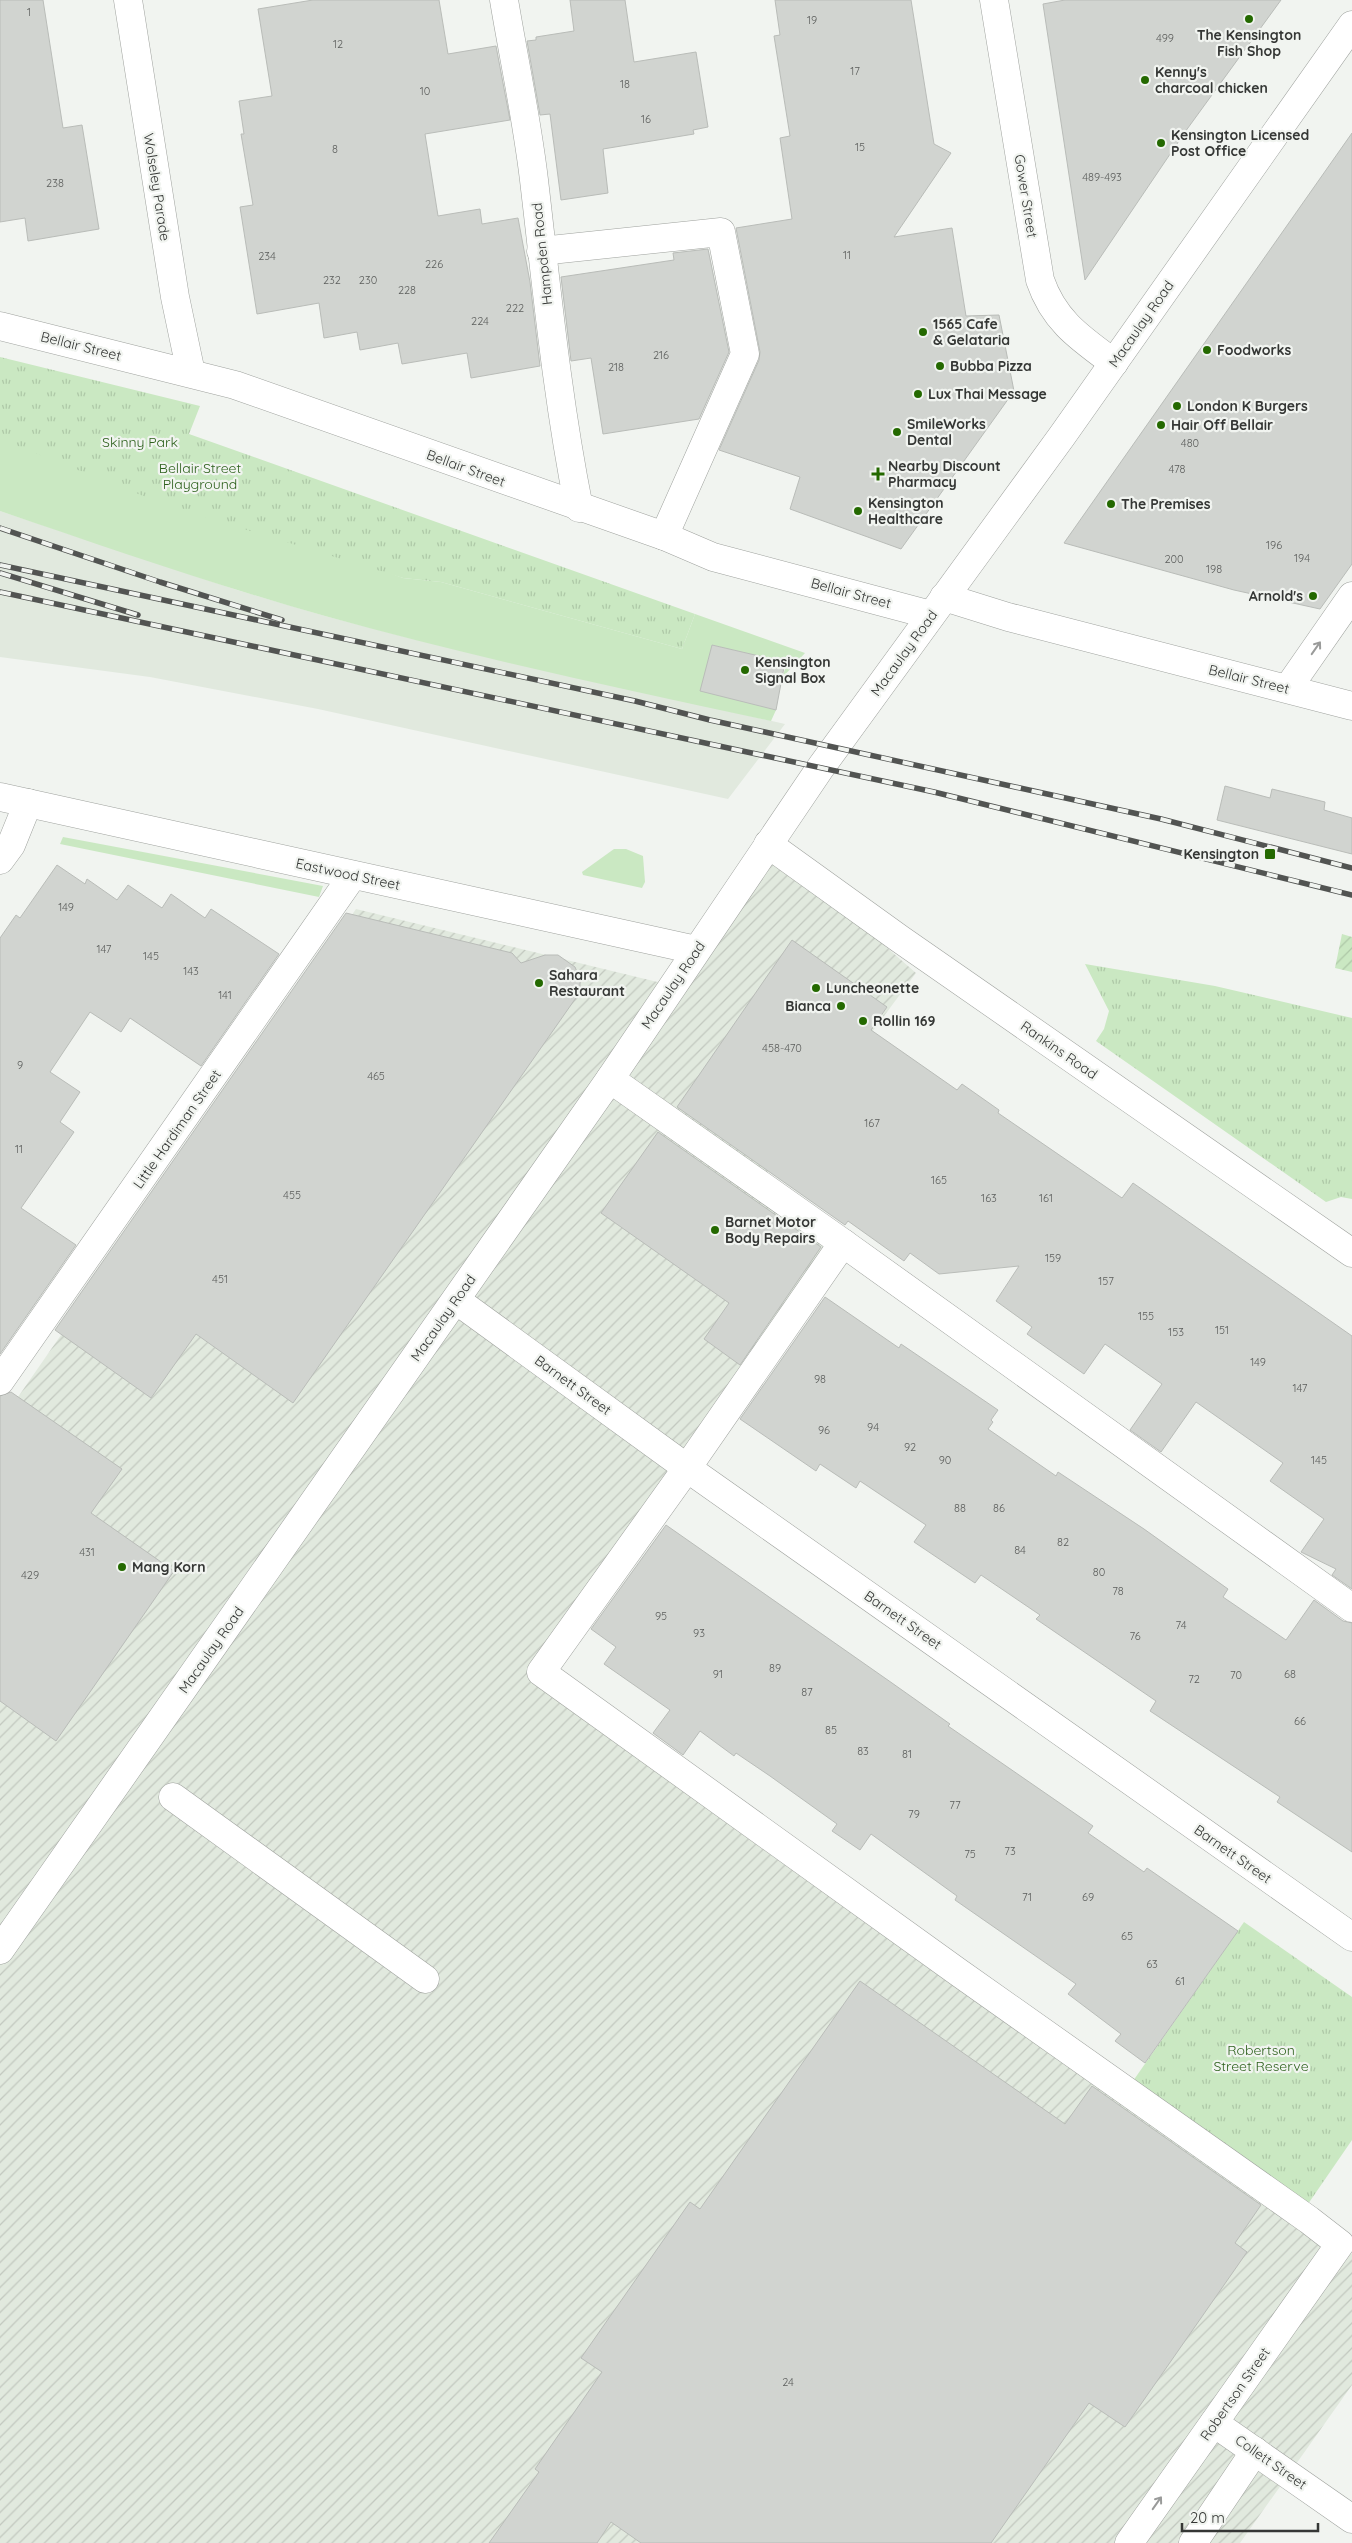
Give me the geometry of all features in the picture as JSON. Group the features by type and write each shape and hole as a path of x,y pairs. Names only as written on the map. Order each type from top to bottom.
{"street":[{"name":"Wolseley Parade","path":"128,0 175,297 191,373"},
{"name":"Hampden Road","path":"504,0 534,179 541,251 564,429 579,508"},
{"name":"Gower Street","path":"994,0 1040,280 1044,294 1057,316 1084,341 1114,363"},
{"name":"Macaulay Road","path":"0,1950 610,1079 768,844 937,606 1114,363 1352,25"},
{"path":"541,251 721,232 745,354 664,536"},
{"name":"Bellair Street","path":"0,326 235,385 579,508 664,536 713,557 937,606 1008,618 1288,688 1352,706"},
{"path":"1288,688 1352,596"},
{"name":"Eastwood Street","path":"0,797 696,950"},
{"path":"0,860 11,845 28,803"},
{"name":"Rankins Road","path":"768,844 900,939 1352,1253"},
{"name":"Little Hardiman Street","path":"0,1381 353,875"},
{"path":"610,1079 843,1243 1352,1608"},
{"path":"687,1468 843,1243"},
{"name":"Barnett Street","path":"456,1300 687,1468 1352,1937"},
{"name":"Robertson Street","path":"687,1468 541,1672 1340,2244 1129,2543"},
{"path":"173,1797 425,1979"},
{"name":"Collett Street","path":"1214,2423 1352,2519"},
{"path":"1192,2543 1255,2451"}],"shaded area":[{"path":"0,511 237,590 325,616 413,639 785,724 728,799 318,709 150,677 0,657"},
{"path":"768,844 916,973 767,1173 843,1243 541,1672 1309,2220 1352,2254 1352,2385 1240,2543 0,2543 0,1423 356,909 674,986"}],"green space":[{"name":"Skinny Park","path":"0,357 200,406 189,434 695,614 682,649 441,582 403,578 166,505 0,439"},
{"path":"0,429 403,578 441,582 682,649 695,614 805,653 782,678 787,663 712,645 701,691 776,710 771,721 491,659 325,616 202,579 0,511"},
{"path":"63,837 323,886 319,897 60,844"},
{"path":"614,849 626,849 643,856 645,882 642,888 583,875 582,872"},
{"path":"1342,934 1352,937 1352,972 1335,968"},
{"path":"1085,964 1215,986 1352,1018 1352,1199 1341,1197 1326,1202 1096,1041 1104,1029 1109,1011"},
{"name":"Robertson Street Reserve","path":"1244,1922 1352,1997 1352,2140 1308,2204 1133,2081"}],"building":[{"path":"0,0 43,0 63,128 82,125 99,229 28,241 25,218 0,222"},
{"path":"313,0 439,0 448,54 496,46 510,120 425,134 438,216 480,209 482,224 518,218 530,282 540,366 471,378 467,353 402,364 398,343 360,350 357,332 324,338 319,303 257,314 240,207 253,205 241,134 244,134 239,101 272,96 258,9"},
{"path":"570,0 625,0 634,62 696,52 708,127 693,130 694,134 603,149 608,193 561,200 550,114 540,115 527,41 536,40 536,37 574,31"},
{"path":"775,0 911,0 934,144 951,153 894,237 952,228 966,316 999,315 1014,391 901,549 790,509 800,477 719,450 759,360 760,352 736,228 792,219 780,138 790,136 774,36 780,35"},
{"path":"1065,0 1281,0 1185,132 1085,280 1043,4"},
{"path":"1352,133 1352,564 1320,609 1234,590 1064,543"},
{"path":"708,249 729,352 699,419 603,434 591,358 571,361 561,277 674,260 673,253"},
{"name":"Kensington Signal Box","path":"712,645 785,662 776,710 700,691"},
{"path":"1225,786 1270,798 1272,789 1325,802 1324,810 1352,818 1352,854 1217,820"},
{"path":"57,865 85,884 87,879 117,900 128,885 162,908 171,894 205,918 211,909 279,954 201,1066 130,1018 121,1032 90,1012 50,1072 80,1092 60,1122 74,1132 21,1208 76,1245 0,1354 0,938 16,915 20,918"},
{"path":"346,913 512,953 521,963 545,955 558,955 575,967 580,979 580,992 293,1403 196,1334 151,1398 55,1330"},
{"path":"792,940 887,1007 871,1030 957,1090 962,1084 999,1110 998,1113 1122,1198 1133,1183 1352,1336 1352,1589 1332,1575 1336,1569 1301,1552 1324,1519 1270,1481 1283,1463 1196,1402 1161,1452 1130,1430 1162,1384 1105,1344 1084,1374 1027,1334 1032,1327 996,1301 1019,1266 939,1274 910,1253 904,1261 848,1221 845,1225 677,1107"},
{"name":"Barnet Motor Body Repairs","path":"658,1132 821,1247 740,1365 704,1339 729,1303 601,1213"},
{"path":"825,1297 899,1348 901,1344 998,1410 991,1420 993,1422 988,1429 1056,1476 1058,1472 1144,1529 1228,1589 1223,1597 1286,1640 1314,1600 1343,1621 1352,1623 1352,1852 1277,1802 1280,1797 1150,1711 1156,1701 1036,1619 1040,1615 981,1575 975,1583 914,1542 926,1525 860,1481 856,1488 820,1464 816,1471 740,1419"},
{"path":"11,1392 122,1469 91,1513 174,1571 56,1741 0,1701 0,1396"},
{"path":"666,1525 950,1724 948,1726 1093,1826 1088,1833 1144,1872 1147,1868 1238,1931 1145,2063 1115,2041 1121,2034 1068,1994 1076,1984 955,1900 957,1896 871,1834 860,1850 832,1831 837,1824 770,1776 736,1753 734,1756 700,1731 683,1755 653,1733 670,1710 604,1664 616,1647 591,1629"},
{"path":"860,1981 1065,2124 1092,2086 1261,2205 1235,2243 1247,2252 1125,2427 1089,2403 991,2543 641,2543 611,2522 597,2543 489,2543 539,2472 535,2469 602,2372 581,2358 690,2202 700,2209"}],"railway":[{"path":"0,528 160,582 282,620"},
{"path":"0,565 635,701 710,720 1161,819 1352,868"},
{"path":"0,573 138,615"},
{"path":"0,592 934,792 1352,895"}],"place":[{"name":"The Kensington Fish Shop","path":"1249,19"},
{"name":"Kenny's charcoal chicken","path":"1145,80"},
{"name":"Kensington Licensed Post Office","path":"1161,143"},
{"name":"1565 Cafe & Gelataria","path":"923,332"},
{"name":"Foodworks","path":"1207,350"},
{"name":"Bubba Pizza","path":"940,366"},
{"name":"Lux Thai Message","path":"918,394"},
{"name":"London K Burgers","path":"1177,406"},
{"name":"Hair Off Bellair","path":"1161,425"},
{"name":"SmileWorks Dental","path":"897,432"},
{"name":"Nearby Discount Pharmacy","path":"878,474"},
{"name":"The Premises","path":"1111,504"},
{"name":"Kensington Healthcare","path":"858,511"},
{"name":"Arnold's","path":"1313,596"},
{"name":"Kensington Signal Box","path":"745,670"},
{"name":"Kensington","path":"1270,854"},
{"name":"Sahara Restaurant","path":"539,983"},
{"name":"Luncheonette","path":"816,988"},
{"name":"Bianca","path":"841,1006"},
{"name":"Rollin 169","path":"863,1021"},
{"name":"Barnet Motor Body Repairs","path":"715,1230"},
{"name":"Mang Korn","path":"122,1567"}],"park label":[{"name":"Bellair Street Playground","path":"200,476"}]}
